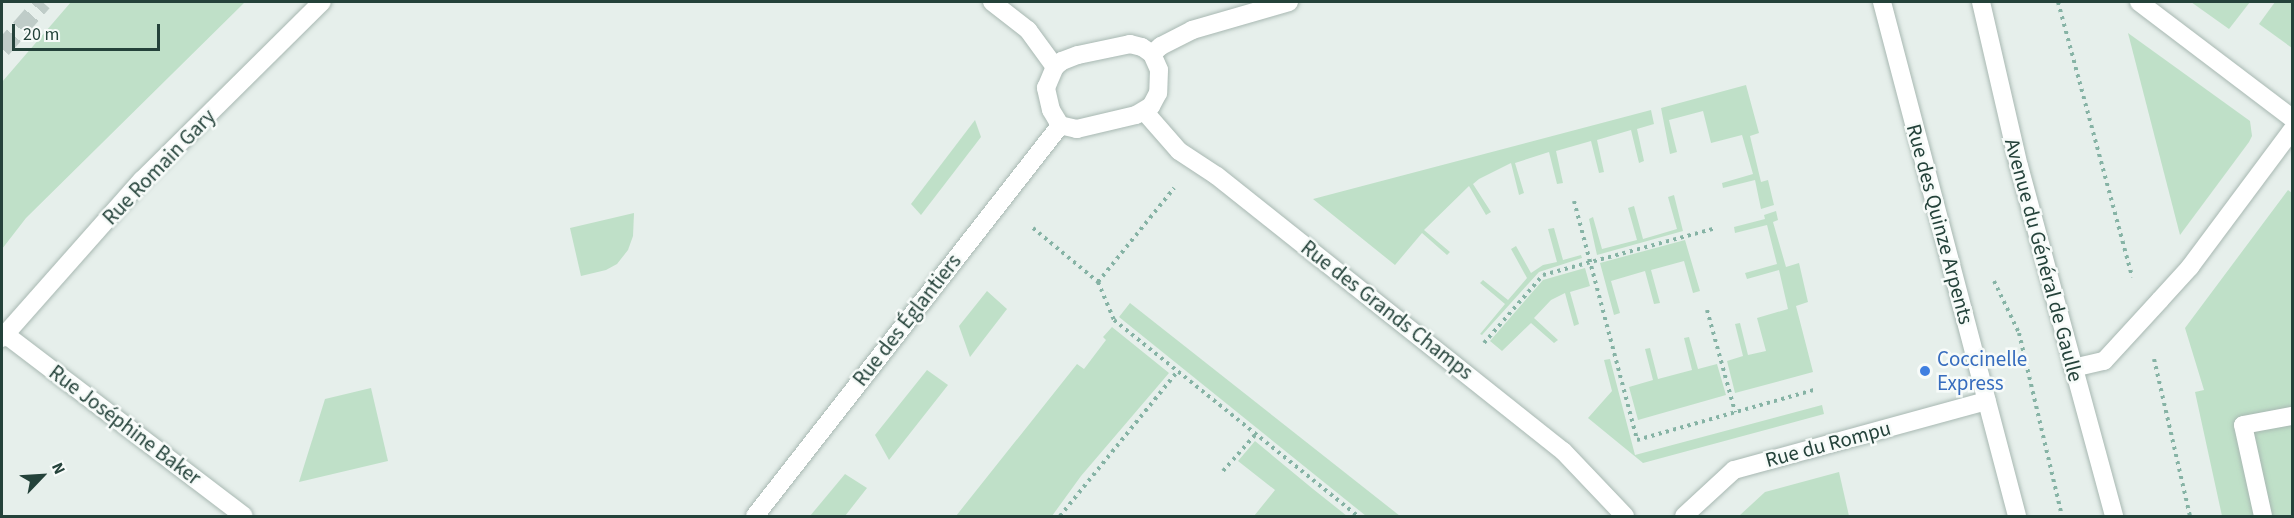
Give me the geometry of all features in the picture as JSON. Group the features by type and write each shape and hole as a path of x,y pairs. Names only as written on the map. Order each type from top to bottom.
{"street":[{"name":"Rue Romain Gary","path":"3,336 142,180 322,2"},
{"path":"992,2 1028,30 1056,67"},
{"path":"1152,54 1161,46 1192,30 1289,2"},
{"name":"Rue des Quinze Arpents","path":"1882,2 2017,516"},
{"name":"Avenue du Général de Gaulle","path":"1981,2 2019,166 2114,516"},
{"path":"2139,2 2292,118"},
{"path":"1130,44 1152,54 1159,70 1158,93 1144,111 1077,129 1060,125 1051,110 1046,88 1056,67 1070,58 1117,45 1130,44"},
{"name":"Rue des Grands Champs","path":"1144,111 1179,151 1226,183 1563,452 1625,516"},
{"name":"Rue des Églantiers","path":"755,516 1060,125"},
{"path":"2073,368 2104,361 2190,267 2292,130"},
{"name":"Rue Joséphine Baker","path":"3,336 244,516"},
{"name":"Rue du Rompu","path":"1684,516 1734,470 1987,401"},
{"path":"2263,516 2243,425 2292,416"}],"path":[{"path":"2058,2 2143,317 2190,516"},
{"path":"1098,282 1176,185"},
{"path":"1574,201 1637,440 1814,390"},
{"path":"1033,228 1098,282 1114,320 1358,516"},
{"path":"1484,343 1536,280 1552,271 1716,228"},
{"path":"1707,310 1735,412"},
{"path":"1060,516 1179,371"},
{"path":"1223,471 1256,435"}],"green space":[{"path":"71,2 245,2 26,218 2,249 2,82"},
{"path":"2191,2 2250,2 2229,29"},
{"path":"2275,2 2292,2 2292,48 2259,24"},
{"path":"2128,33 2250,121 2252,136 2249,142 2180,235"},
{"path":"1746,85 1759,133 1750,136 1761,182 1768,180 1774,205 1761,209 1755,180 1723,188 1722,183 1753,174 1742,135 1711,143 1703,111 1669,120 1677,152 1670,154 1661,108"},
{"path":"1651,110 1654,124 1637,129 1644,161 1639,163 1631,130 1597,140 1604,172 1599,173 1591,141 1556,151 1563,183 1557,184 1549,152 1515,163 1524,193 1519,195 1511,163 1479,179 1473,184 1491,212 1486,215 1469,186 1424,230 1450,252 1447,255 1422,233 1395,265 1313,199"},
{"path":"975,120 981,137 921,215 911,204"},
{"path":"2288,190 2292,193 2292,516 2222,516 2195,392 2204,390 2185,328"},
{"path":"1674,195 1683,231 1597,255 1589,219 1593,217 1602,249 1637,240 1628,208 1634,206 1643,239 1677,229 1668,197"},
{"path":"1776,211 1778,220 1773,222 1786,267 1799,263 1808,302 1796,306 1813,372 1735,393 1727,361 1743,356 1735,324 1740,323 1748,355 1766,351 1757,318 1788,309 1779,270 1747,279 1745,273 1777,264 1767,225 1735,233 1734,227 1765,219 1764,215"},
{"path":"634,213 633,236 628,250 617,264 606,270 581,276 570,228"},
{"path":"1554,228 1563,260 1581,255 1582,258 1539,272 1482,335 1480,334 1505,304 1480,283 1483,280 1508,300 1527,278 1511,249 1516,246 1531,273 1543,265 1557,262 1548,229"},
{"path":"1685,240 1700,291 1693,293 1684,261 1651,270 1660,303 1654,304 1645,271 1611,281 1620,313 1614,315 1600,263"},
{"path":"1585,268 1590,286 1570,292 1579,324 1574,326 1565,293 1551,300 1534,318 1558,340 1554,343 1531,323 1502,351 1490,341 1543,280"},
{"path":"987,291 1007,309 970,357 959,326"},
{"path":"1130,303 1400,516 1366,516 1119,317"},
{"path":"1112,327 1169,373 1081,476 1052,516 956,516 1077,364 1084,369 1106,340 1103,337"},
{"path":"1689,337 1698,369 1717,364 1726,395 1638,420 1629,387 1653,380 1645,349 1650,348 1658,379 1692,370 1684,338"},
{"path":"1610,359 1635,455 1822,405 1824,414 1643,463 1588,418 1612,391 1604,360"},
{"path":"927,370 948,385 889,460 875,435"},
{"path":"371,388 388,461 299,482 325,399"},
{"path":"1255,441 1347,516 1254,516 1275,490 1238,461"},
{"path":"1839,472 1849,516 1739,516 1765,492"},
{"path":"845,474 867,488 845,516 810,516"}],"tunnel":[{"path":"2,49 43,2"}],"place":[{"name":"Coccinelle Express","path":"1925,371"}]}
